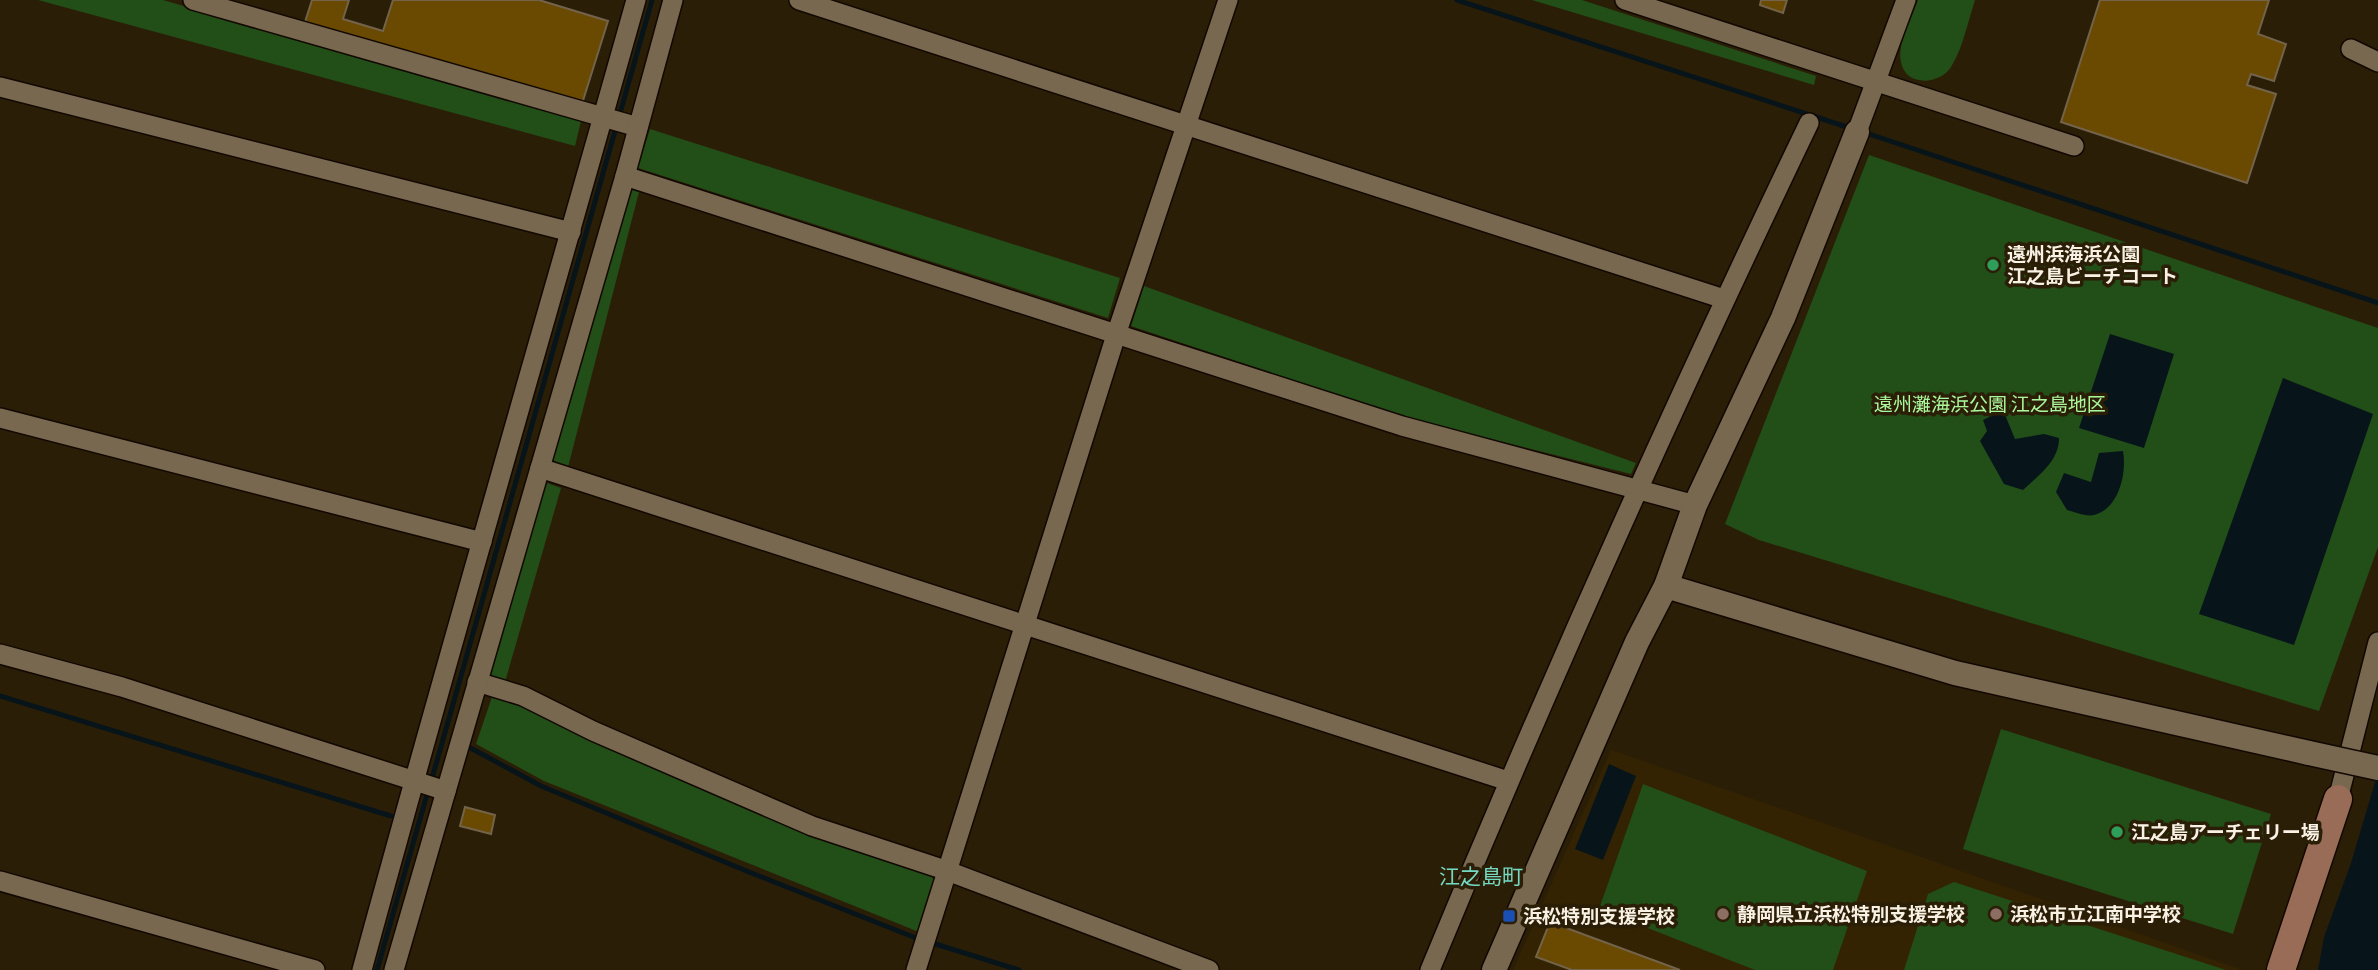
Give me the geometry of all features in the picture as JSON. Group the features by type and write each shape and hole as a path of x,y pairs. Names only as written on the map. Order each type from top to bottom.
{"main road":[{"path":"2281,970 2337,799"}],"street":[{"path":"193,0 638,127"},
{"path":"394,970 430,786 450,644 482,542 636,0"},
{"path":"362,970 430,786 477,682 625,176 673,0"},
{"path":"799,0 1724,299"},
{"path":"916,970 945,870 1026,626 1116,335 1228,0"},
{"path":"1625,0 1876,88 2074,146"},
{"path":"1494,970 1637,642 1666,586 1696,505 1783,318 1876,88 1906,0"},
{"path":"2351,49 2378,62"},
{"path":"0,87 571,232"},
{"path":"1430,970 1508,781 1637,488 1809,123"},
{"path":"625,176 1402,426 1696,505"},
{"path":"0,418 482,542"},
{"path":"540,468 1508,781"},
{"path":"1666,586 1955,673 2378,768"},
{"path":"2337,799 2378,642"},
{"path":"0,654 122,687 430,786"},
{"path":"477,682 521,695 593,731 812,826 945,870 1209,970"},
{"path":"0,881 315,970"}],"shaded area":[{"path":"2110,334 2174,354 2144,448 2079,428"},
{"path":"2283,378 2373,414 2294,645 2199,614"},
{"path":"2003,410 2015,439 2044,434 2059,438 2052,461 2023,490 2004,484 1980,441 1987,431 1983,420"},
{"path":"2123,451 2122,479 2110,506 2094,515 2067,510 2056,492 2064,473 2091,482 2099,453"},
{"name":"静岡県立浜松特別支援学校","path":"1611,750 1927,859 2242,970 1513,970"},
{"path":"1609,764 1636,776 1603,860 1575,849"},
{"path":"2378,772 2378,970 2318,970 2324,937 2351,863"}],"green space":[{"path":"38,0 163,0 581,121 575,146"},
{"path":"1532,0 1582,0 1816,76 1814,85"},
{"path":"1918,0 1975,0 1962,43 1951,67 1939,77 1923,81 1909,76 1904,70 1900,55 1903,39"},
{"path":"650,129 1120,278 1108,318 638,168"},
{"name":"遠州灘海浜公園 江之島地区","path":"1869,155 2378,328 2378,547 2319,711 1759,540 1725,524"},
{"path":"628,189 639,192 567,471 550,457"},
{"path":"1144,286 1636,463 1631,474 1404,417 1131,326"},
{"path":"541,481 561,488 505,682 485,676"},
{"path":"493,694 783,820 926,872 935,880 919,932 544,781 476,744"},
{"name":"江之島アーチェリー場","path":"2001,729 2271,814 2233,934 1963,849"},
{"path":"1643,784 1867,871 1833,970 1755,970 1599,909"},
{"name":"浜松市立江南中学校","path":"1954,882 2226,970 1904,970 1928,894"}],"building":[{"path":"312,0 349,0 343,19 383,31 393,0 539,0 608,21 581,107 305,22"},
{"path":"1761,0 1787,0 1783,13 1760,5"},
{"path":"2100,0 2269,0 2258,34 2286,44 2274,81 2251,74 2247,85 2276,94 2247,183 2061,122"},
{"path":"465,807 495,815 491,834 460,826"},
{"path":"1550,922 1680,970 1572,970 1536,957"}],"waterway":[{"path":"431,782 652,0"},
{"path":"1457,0 1850,128"},
{"path":"1863,132 2378,303"},
{"path":"0,696 391,816"},
{"path":"465,745 541,786 749,872 916,938 1019,970"},
{"path":"377,970 428,791"}],"place":[{"name":"遠州浜海浜公園 江之島ビーチコート","path":"1993,265"},
{"name":"江之島アーチェリー場","path":"2117,832"},
{"name":"静岡県立浜松特別支援学校","path":"1723,914"},
{"name":"浜松市立江南中学校","path":"1996,914"},
{"name":"浜松特別支援学校","path":"1509,916"}],"district":[{"name":"江之島町","path":"1481,877"}]}
